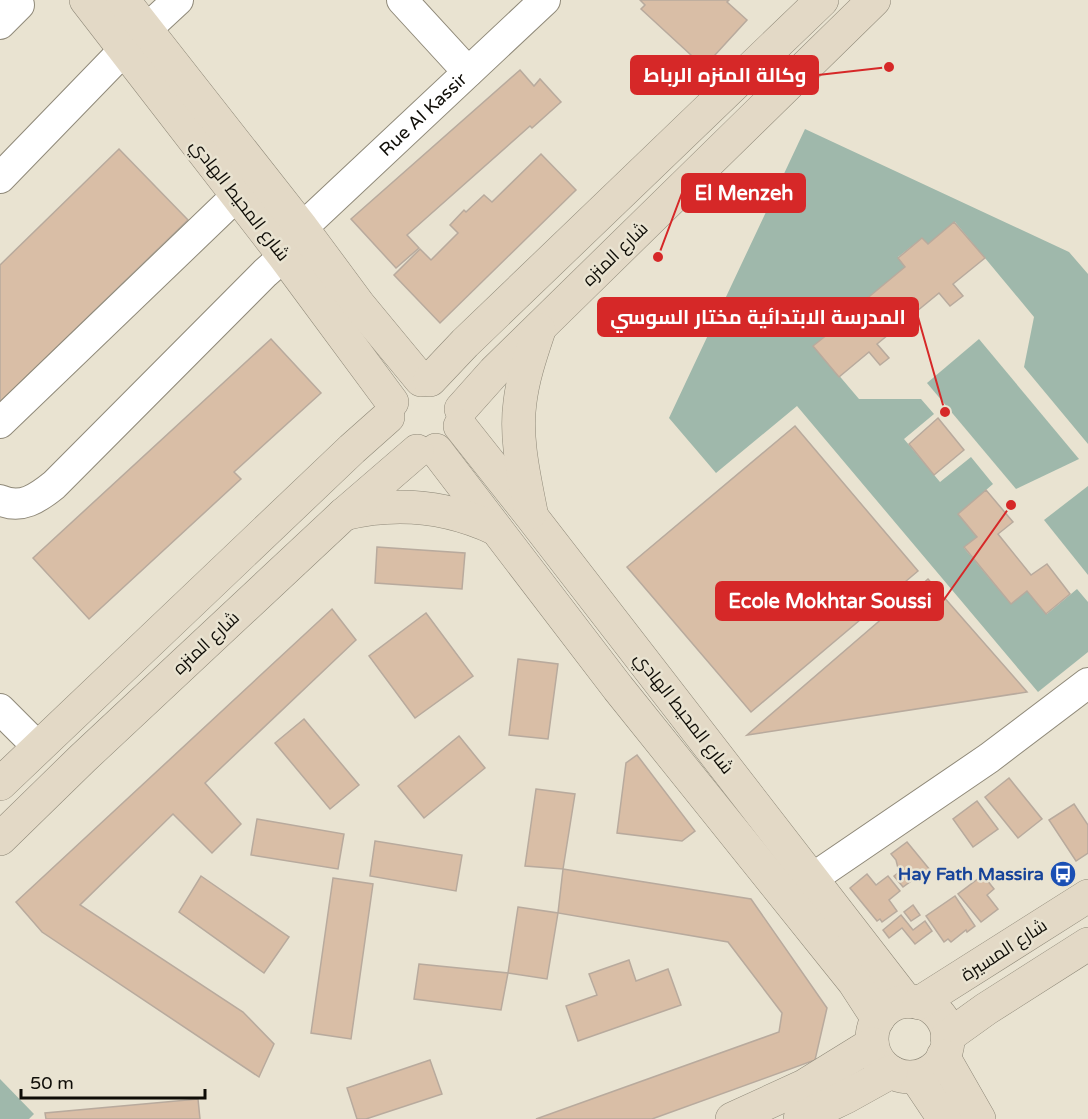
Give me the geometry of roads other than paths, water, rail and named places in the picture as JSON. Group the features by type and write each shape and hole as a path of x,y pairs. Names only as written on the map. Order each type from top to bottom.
{"street":[{"path":"0,24 19,5 14,0"},
{"name":"شارع المحيط الهادي","path":"86,0 135,39 247,184 284,256 390,410"},
{"name":"شارع المحيط الهادي","path":"123,0 135,39"},
{"path":"0,178 135,39 178,0"},
{"path":"402,0 468,72"},
{"name":"Rue Al Kassir","path":"302,228 545,0"},
{"path":"426,380 822,0"},
{"name":"شارع المنزه","path":"460,417 494,372 874,0"},
{"path":"0,423 247,184"},
{"name":"شارع المحيط الهادي","path":"247,184 302,228 359,305 426,380"},
{"path":"0,500 15,505 41,496 284,256"},
{"path":"532,517 520,448 519,418 525,377 540,327"},
{"path":"426,380 438,382 449,388 457,398 460,417 450,442 426,451 406,447 397,439 392,432 390,410 395,394 404,386 426,380"},
{"path":"0,784 352,449 390,410"},
{"name":"شارع المحيط الهادي","path":"460,417 800,888 854,982 875,1031"},
{"name":"شارع المحيط الهادي","path":"426,451 496,529 638,712 800,888 913,1003"},
{"name":"شارع المنزه","path":"0,839 83,758 344,514 426,451"},
{"path":"344,514 378,507 416,506 457,514 496,529"},
{"path":"800,888 989,758 1088,683"},
{"path":"0,709 39,748"},
{"name":"شارع المسيرة","path":"913,1003 1088,896"},
{"path":"800,1119 846,1097 904,1074 932,1070 945,1046 986,1009 1088,944"},
{"path":"732,1119 804,1086 875,1031 888,1008 913,1003 933,1010 939,1016 946,1029 945,1046 979,1119"},
{"path":"875,1031 878,1060 904,1074 944,1119"}],"place":[{"name":"وكالة المنزه الرباط","path":"889,67"},
{"name":"El Menzeh","path":"658,257"},
{"name":"المدرسة الابتدائية مختار السوسي","path":"945,412"},
{"name":"Ecole Mokhtar Soussi","path":"1011,505"},
{"name":"Hay Fath Massira","path":"1063,874"}]}
